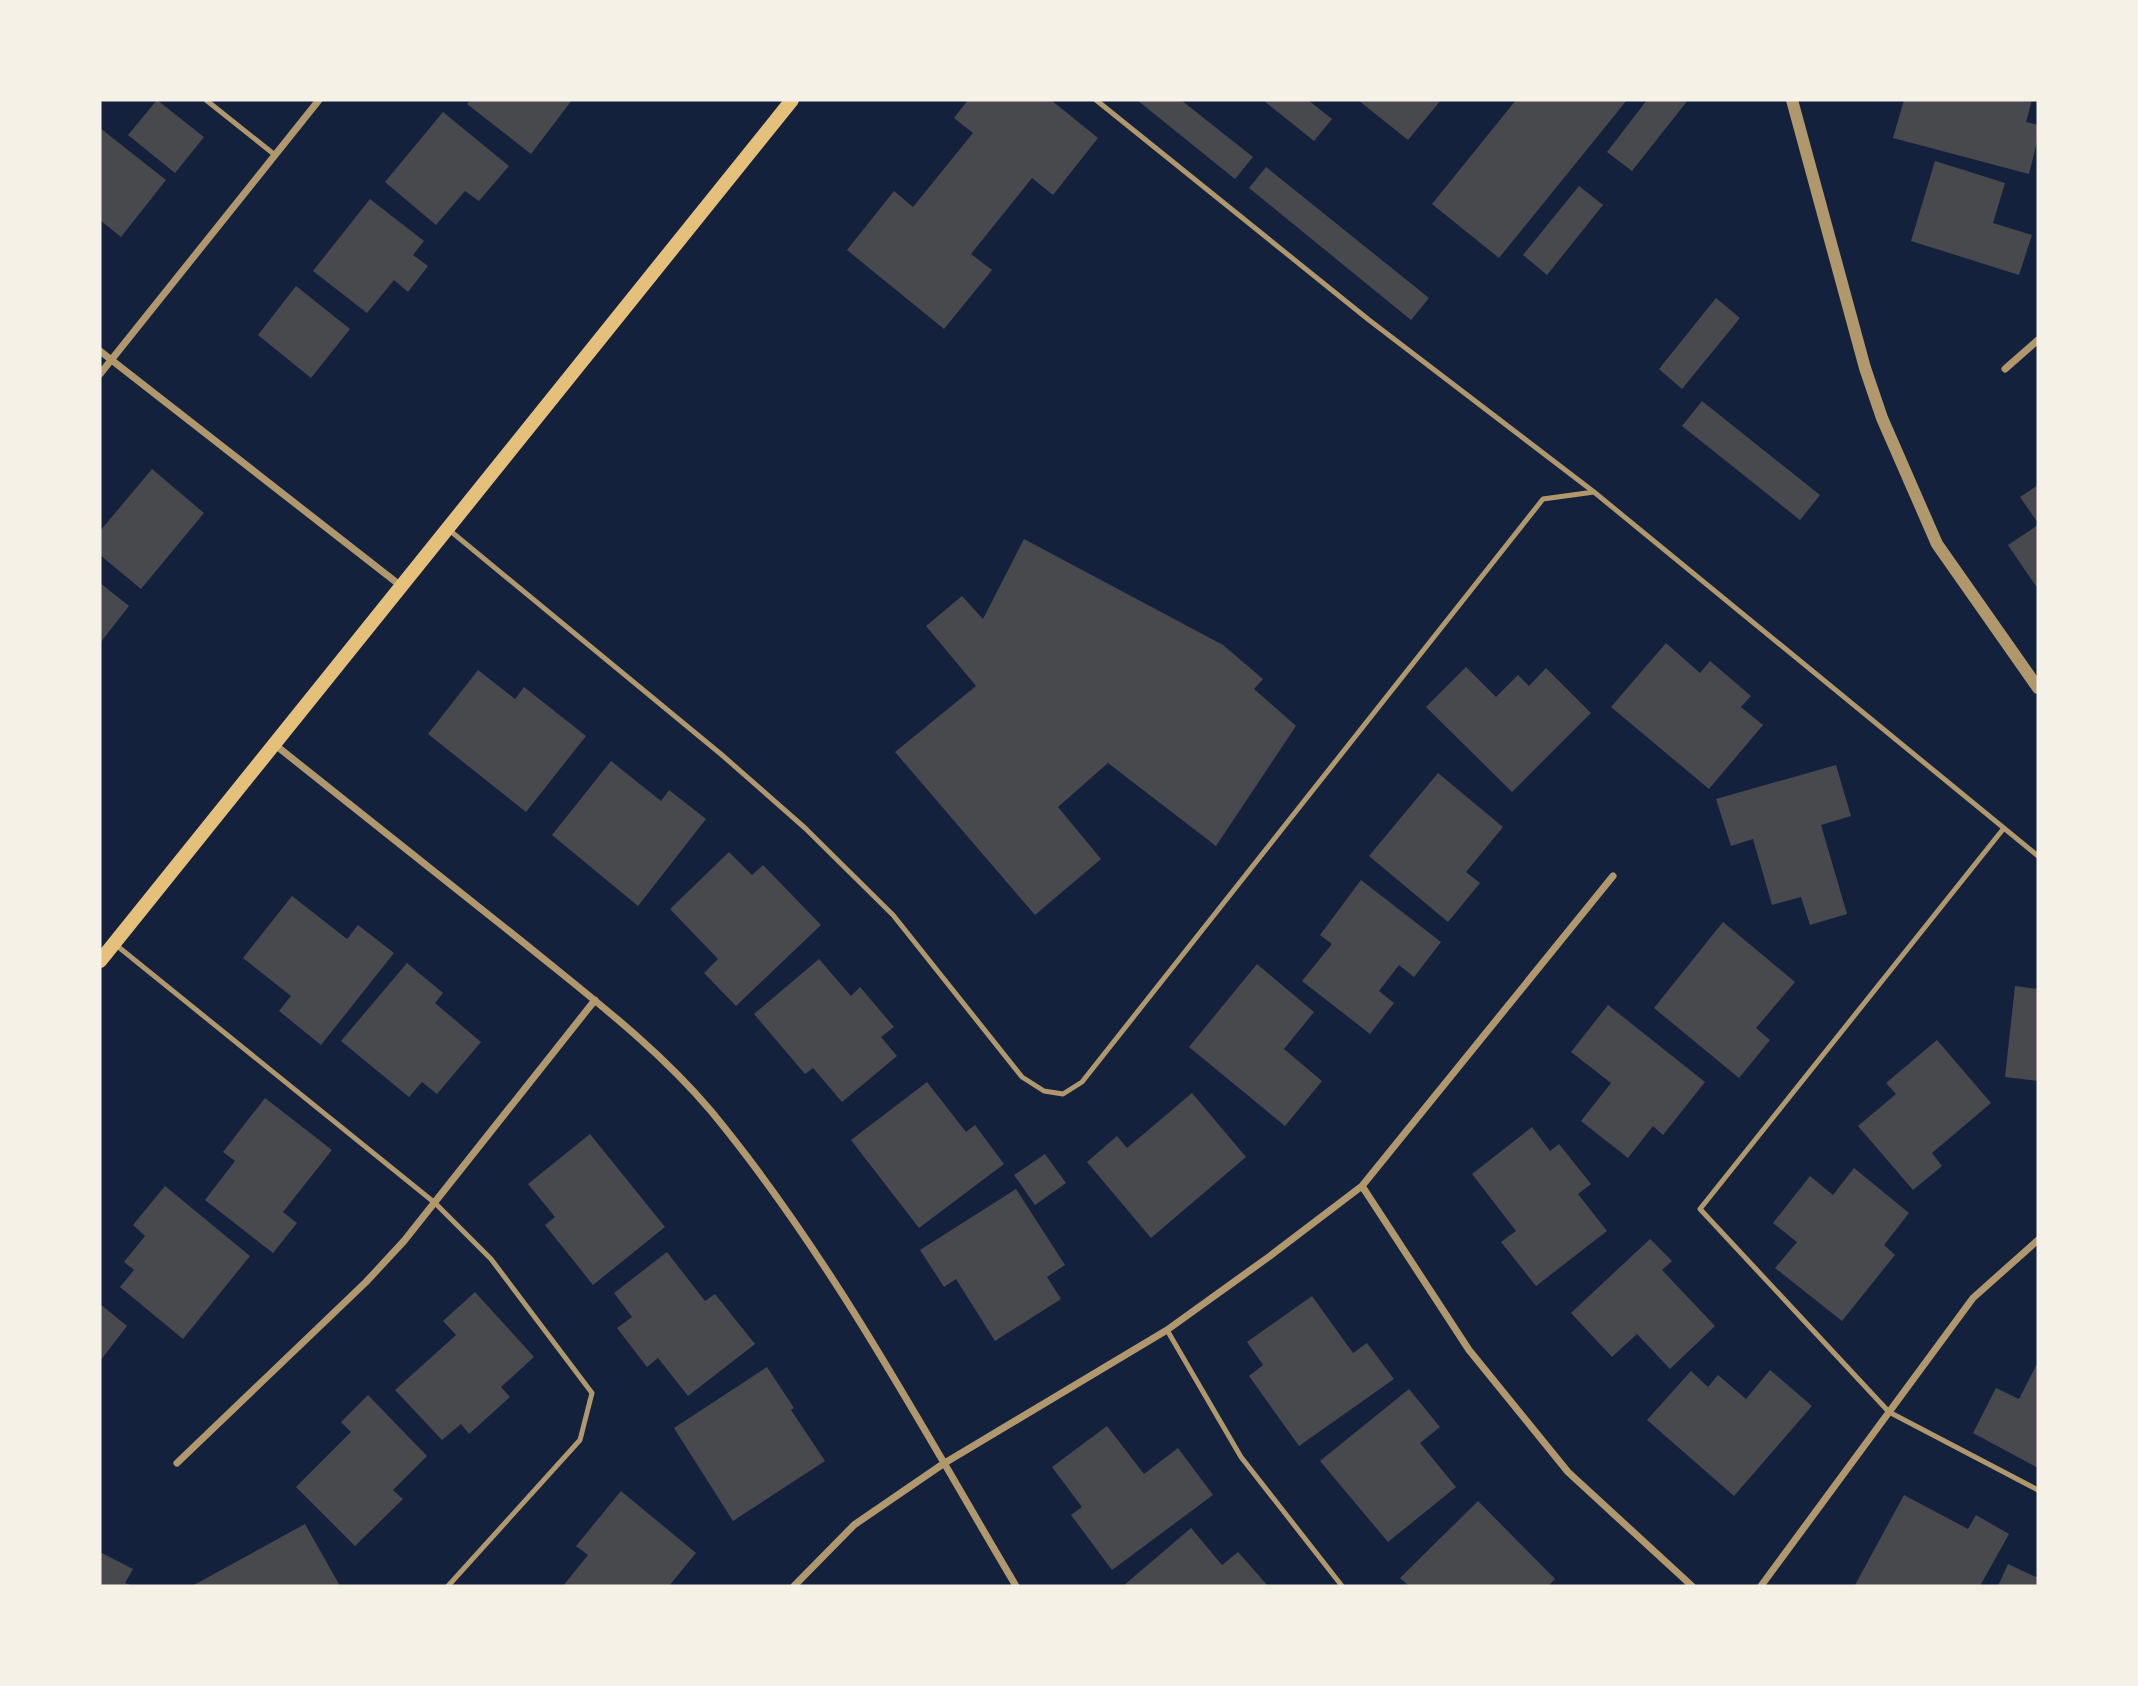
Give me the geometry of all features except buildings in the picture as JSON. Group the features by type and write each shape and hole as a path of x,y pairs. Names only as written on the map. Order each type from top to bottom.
{"main road":[{"path":"100,961 792,100"}],"street":[{"path":"100,374 319,100"},
{"path":"1792,100 1865,368 1882,418 1937,544 2038,688"},
{"path":"2005,369 2038,340"},
{"path":"100,351 401,586"},
{"path":"273,744 595,1000 661,1058 710,1111 845,1298 1016,1586"},
{"path":"794,1586 854,1525 943,1464 1167,1330 1362,1186 1613,876"},
{"path":"177,1463 366,1282 404,1241 595,1000"},
{"path":"1362,1186 1469,1350 1560,1462 1692,1586"},
{"path":"1761,1586 1973,1298 2038,1240"}],"lane":[{"path":"206,100 275,155"},
{"path":"1096,100 1369,320 1594,492 2038,856"},
{"path":"448,529 722,755 805,828 893,915 1022,1077 1044,1091 1063,1094 1082,1082 1543,499 1594,492"},
{"path":"2004,828 1700,1209 1889,1412 2038,1490"},
{"path":"114,943 435,1203 491,1259 592,1393 580,1440 448,1586"},
{"path":"1167,1330 1241,1457 1342,1586"}]}
